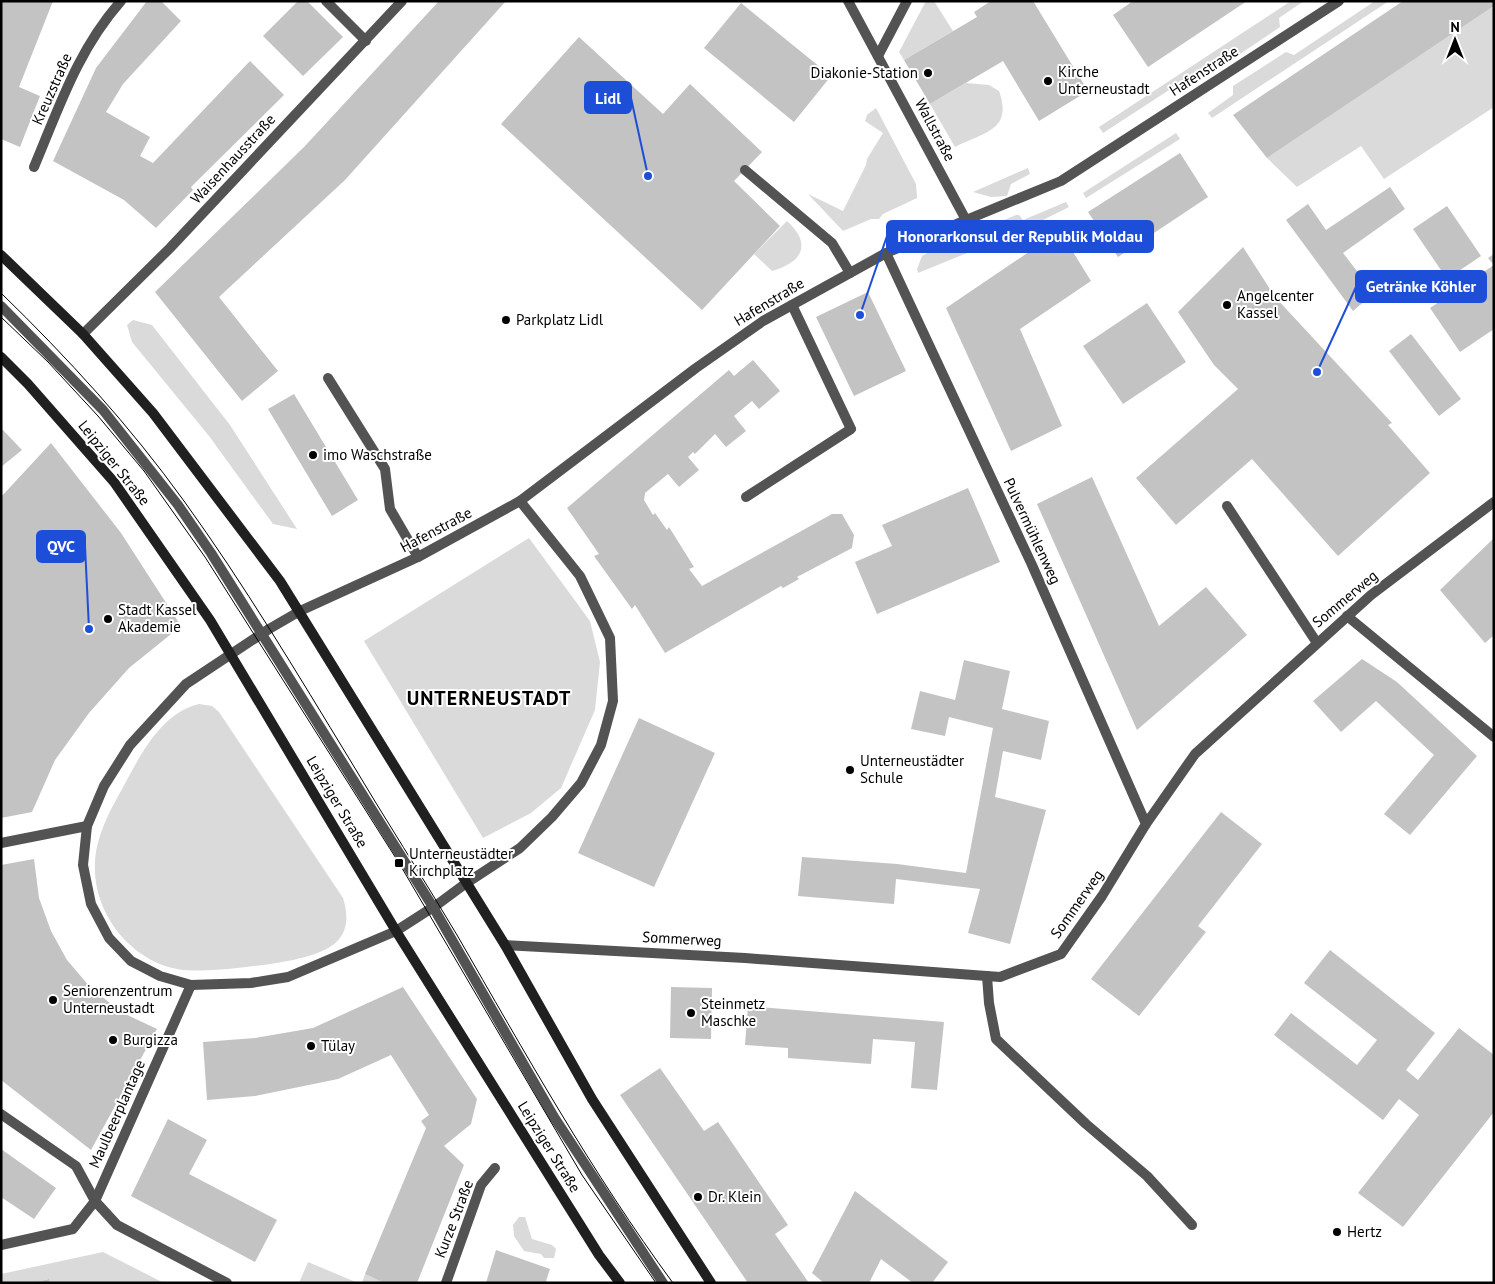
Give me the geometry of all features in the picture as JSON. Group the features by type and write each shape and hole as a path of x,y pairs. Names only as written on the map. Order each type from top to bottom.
{"main road":[{"path":"1,255 83,334 152,414 280,581 465,884 505,945 592,1099 711,1283"},
{"name":"Leipziger Straße","path":"1,357 28,384 114,482 230,654 396,930 584,1231 620,1283"}],"street":[{"name":"Kreuzstraße","path":"34,167 76,65 109,14 120,1"},
{"path":"326,1 366,41"},
{"name":"Waisenhausstraße","path":"83,334 170,248 402,1"},
{"name":"Wallstraße","path":"848,1 966,220"},
{"path":"878,56 907,1"},
{"name":"Hafenstraße","path":"230,654 300,611 418,557 520,501 696,368 763,320 886,253 1061,181 1339,1"},
{"path":"744,170 832,243 850,273"},
{"name":"Pulvermühlenweg","path":"886,253 1032,565 1146,824"},
{"path":"746,497 851,428 792,305"},
{"path":"1,306 103,410 149,466 211,553 263,632 433,907 554,1117 663,1283"},
{"path":"328,378 385,469 390,510 418,557"},
{"path":"230,654 186,684 130,745 104,786 87,826 83,865 92,904 109,938 131,961 160,976 191,985 251,983 288,977 396,930 520,848 552,817 581,783 601,745 613,701 610,638 580,576 520,501"},
{"name":"Sommerweg","path":"505,945 745,958 1000,977 1061,954 1102,896 1146,824 1196,754 1371,595 1494,502"},
{"path":"1227,506 1317,643"},
{"path":"1347,616 1494,737"},
{"path":"1,842 87,826"},
{"path":"987,976 988,1003 996,1039 1086,1124 1147,1176 1192,1226"},
{"name":"Maulbeerplantage","path":"1,1245 72,1229 95,1201 191,985"},
{"path":"1,1114 76,1166 95,1201 117,1226 227,1283"},
{"name":"Kurze Straße","path":"446,1283 481,1185 495,1168"}],"shaded area":[{"path":"926,1 934,1 953,31 904,60 899,52"},
{"path":"1291,1 1304,1 1279,18 1280,27 1216,70 1206,66 1103,133 1099,127"},
{"path":"1375,1 1389,1 1212,118 1208,113 1233,95 1233,86 1286,52 1294,55"},
{"path":"1494,6 1494,107 1384,179 1361,146 1297,187 1267,158"},
{"path":"966,83 989,85 999,91 1002,114 994,128 955,147 930,104"},
{"path":"876,108 916,184 917,198 883,214 879,219 871,219 843,231 808,194 843,211 866,165 867,159 883,133 865,121 867,115"},
{"path":"1176,133 1180,139 1086,198 1083,193"},
{"path":"1028,168 1030,174 1011,184 1007,196 991,197 973,192"},
{"path":"1066,202 1069,207 1021,231 918,273 917,269 922,256 929,252 1016,215 1019,215 1023,220"},
{"path":"787,221 800,237 801,251 791,263 772,271 754,254"},
{"path":"133,320 152,325 230,425 297,529 273,524 209,436 132,342 127,325"},
{"path":"529,538 590,621 600,662 595,710 561,788 531,813 483,838 364,641"},
{"path":"199,704 212,706 219,712 343,898 346,923 343,933 334,944 315,954 282,962 214,970 184,970 166,966 149,959 133,948 109,919 101,902 96,884 97,845 112,808 152,738 173,717 185,709"},
{"path":"519,1217 525,1217 532,1239 552,1245 556,1249 554,1258 544,1258 541,1254 524,1251 514,1236 513,1225"},
{"path":"103,1252 164,1283 49,1283 48,1279 33,1283 1,1283 1,1274"},
{"path":"308,1262 358,1283 299,1283"},
{"path":"365,1274 384,1283 362,1283"}],"building":[{"path":"1,1 53,1 19,87 40,96 20,147 1,139"},
{"path":"147,1 161,1 181,21 123,84 106,112 150,137 140,156 153,163 250,61 284,95 191,187 193,190 156,228 124,200 53,161 96,68"},
{"path":"298,1 307,1 343,37 303,76 263,36"},
{"path":"439,1 506,1 345,180 219,297 278,371 242,401 155,292 305,146"},
{"path":"991,1 1033,1 1088,91 1039,121 1003,61 930,104 904,60 977,17 974,12"},
{"path":"1133,1 1247,1 1148,67 1113,15"},
{"path":"1403,1 1494,1 1494,6 1267,158 1233,115"},
{"path":"741,3 831,76 794,122 704,48"},
{"path":"579,37 663,114 690,84 762,152 734,181 780,226 702,310 501,124"},
{"path":"1180,153 1208,197 1118,257 1088,212"},
{"path":"1390,187 1405,209 1343,253 1374,293 1353,311 1286,220 1308,204 1326,230"},
{"path":"1447,206 1481,256 1447,279 1413,229"},
{"path":"1060,231 1091,281 1020,329 1062,426 1011,451 946,308"},
{"path":"1243,247 1275,297 1392,423 1388,425 1430,473 1338,556 1252,459 1176,525 1136,478 1238,389 1214,365 1178,312"},
{"path":"1494,254 1494,265 1488,258"},
{"path":"1494,265 1494,329 1460,352 1430,308"},
{"path":"868,292 906,371 854,396 816,317"},
{"path":"1147,303 1186,362 1123,404 1083,346"},
{"path":"1411,334 1461,399 1439,416 1389,351"},
{"path":"753,360 780,391 759,409 752,401 734,416 746,431 726,447 715,434 695,454 693,452 688,457 699,470 679,487 668,474 645,493 644,500 653,515 655,513 667,530 669,527 694,567 689,569 702,586 832,514 842,514 854,535 852,548 797,577 799,579 783,588 781,586 665,653 635,605 632,609 594,556 599,554 567,508 729,370 734,376"},
{"name":"imo Waschstraße","path":"294,394 358,500 332,516 268,409"},
{"path":"1,428 22,450 1,467"},
{"path":"51,443 121,533 181,626 129,668 89,713 55,760 32,812 1,818 1,497"},
{"path":"1092,477 1159,626 1206,587 1247,635 1137,730 1037,504"},
{"path":"968,488 1000,562 877,614 855,562 892,546 882,525"},
{"path":"1494,538 1494,635 1485,643 1440,590"},
{"path":"1362,659 1397,682 1477,756 1410,835 1384,814 1434,755 1376,701 1341,732 1313,701"},
{"path":"964,660 1010,671 1002,709 1049,721 1041,760 1003,751 995,797 1046,810 1010,944 968,933 980,889 896,879 894,904 798,896 802,857 897,864 966,873 993,728 949,717 945,736 911,729 920,691 955,700"},
{"path":"639,718 715,753 654,887 578,853"},
{"path":"1221,812 1262,844 1198,926 1206,932 1139,1016 1091,979"},
{"name":"Seniorenzentrum Unterneustadt","path":"34,859 39,898 51,931 67,960 90,987 121,1012 157,1029 91,1150 1,1080 1,865"},
{"path":"1330,950 1435,1033 1406,1070 1418,1080 1459,1028 1494,1055 1494,1112 1403,1227 1358,1193 1419,1115 1399,1099 1383,1120 1274,1035 1291,1013 1357,1065 1377,1040 1304,983"},
{"path":"403,987 477,1099 471,1124 444,1146 464,1165 417,1283 384,1283 365,1274 426,1128 421,1121 429,1115 391,1055 338,1079 255,1096 207,1100 203,1042 255,1038 313,1028"},
{"name":"Steinmetz Maschke","path":"671,987 712,988 711,1039 670,1038"},
{"path":"748,1006 944,1022 937,1090 911,1088 915,1042 873,1039 871,1064 788,1058 788,1048 745,1045"},
{"path":"660,1068 704,1131 718,1122 788,1225 775,1234 809,1283 748,1283 620,1095"},
{"path":"168,1119 207,1140 189,1174 277,1220 255,1262 131,1196"},
{"path":"1,1149 56,1188 34,1219 1,1197"},
{"path":"855,1191 948,1262 932,1283 913,1283 881,1259 869,1283 824,1283 812,1273"},
{"path":"496,1250 550,1269 546,1281 549,1283 486,1283"},
{"path":"49,1279 49,1283 36,1283 36,1282"}],"tram line":[{"path":"1,293 50,342 120,419 184,501 228,564 270,629 457,935 587,1156 673,1283"},
{"path":"1,317 48,362 98,416 144,471 205,557 399,863 582,1175 656,1283"}],"place":[{"name":"Diakonie-Station","path":"928,73"},
{"name":"Kirche Unterneustadt","path":"1048,81"},
{"name":"Lidl","path":"648,176"},
{"name":"Angelcenter Kassel","path":"1227,305"},
{"name":"Honorarkonsul der Republik Moldau","path":"860,315"},
{"name":"Parkplatz Lidl","path":"506,320"},
{"name":"Getränke Köhler","path":"1317,372"},
{"name":"imo Waschstraße","path":"313,455"},
{"name":"Stadt Kassel Akademie","path":"108,619"},
{"name":"QVC","path":"89,629"},
{"name":"Unterneustädter Schule","path":"850,770"},
{"name":"Unterneustädter Kirchplatz","path":"399,863"},
{"name":"Seniorenzentrum Unterneustadt","path":"53,1000"},
{"name":"Steinmetz Maschke","path":"691,1013"},
{"name":"Burgizza","path":"113,1040"},
{"name":"Tülay","path":"311,1046"},
{"name":"Dr. Klein","path":"698,1197"},
{"name":"Hertz","path":"1337,1232"}],"district":[{"name":"UNTERNEUSTADT","path":"489,698"}]}
